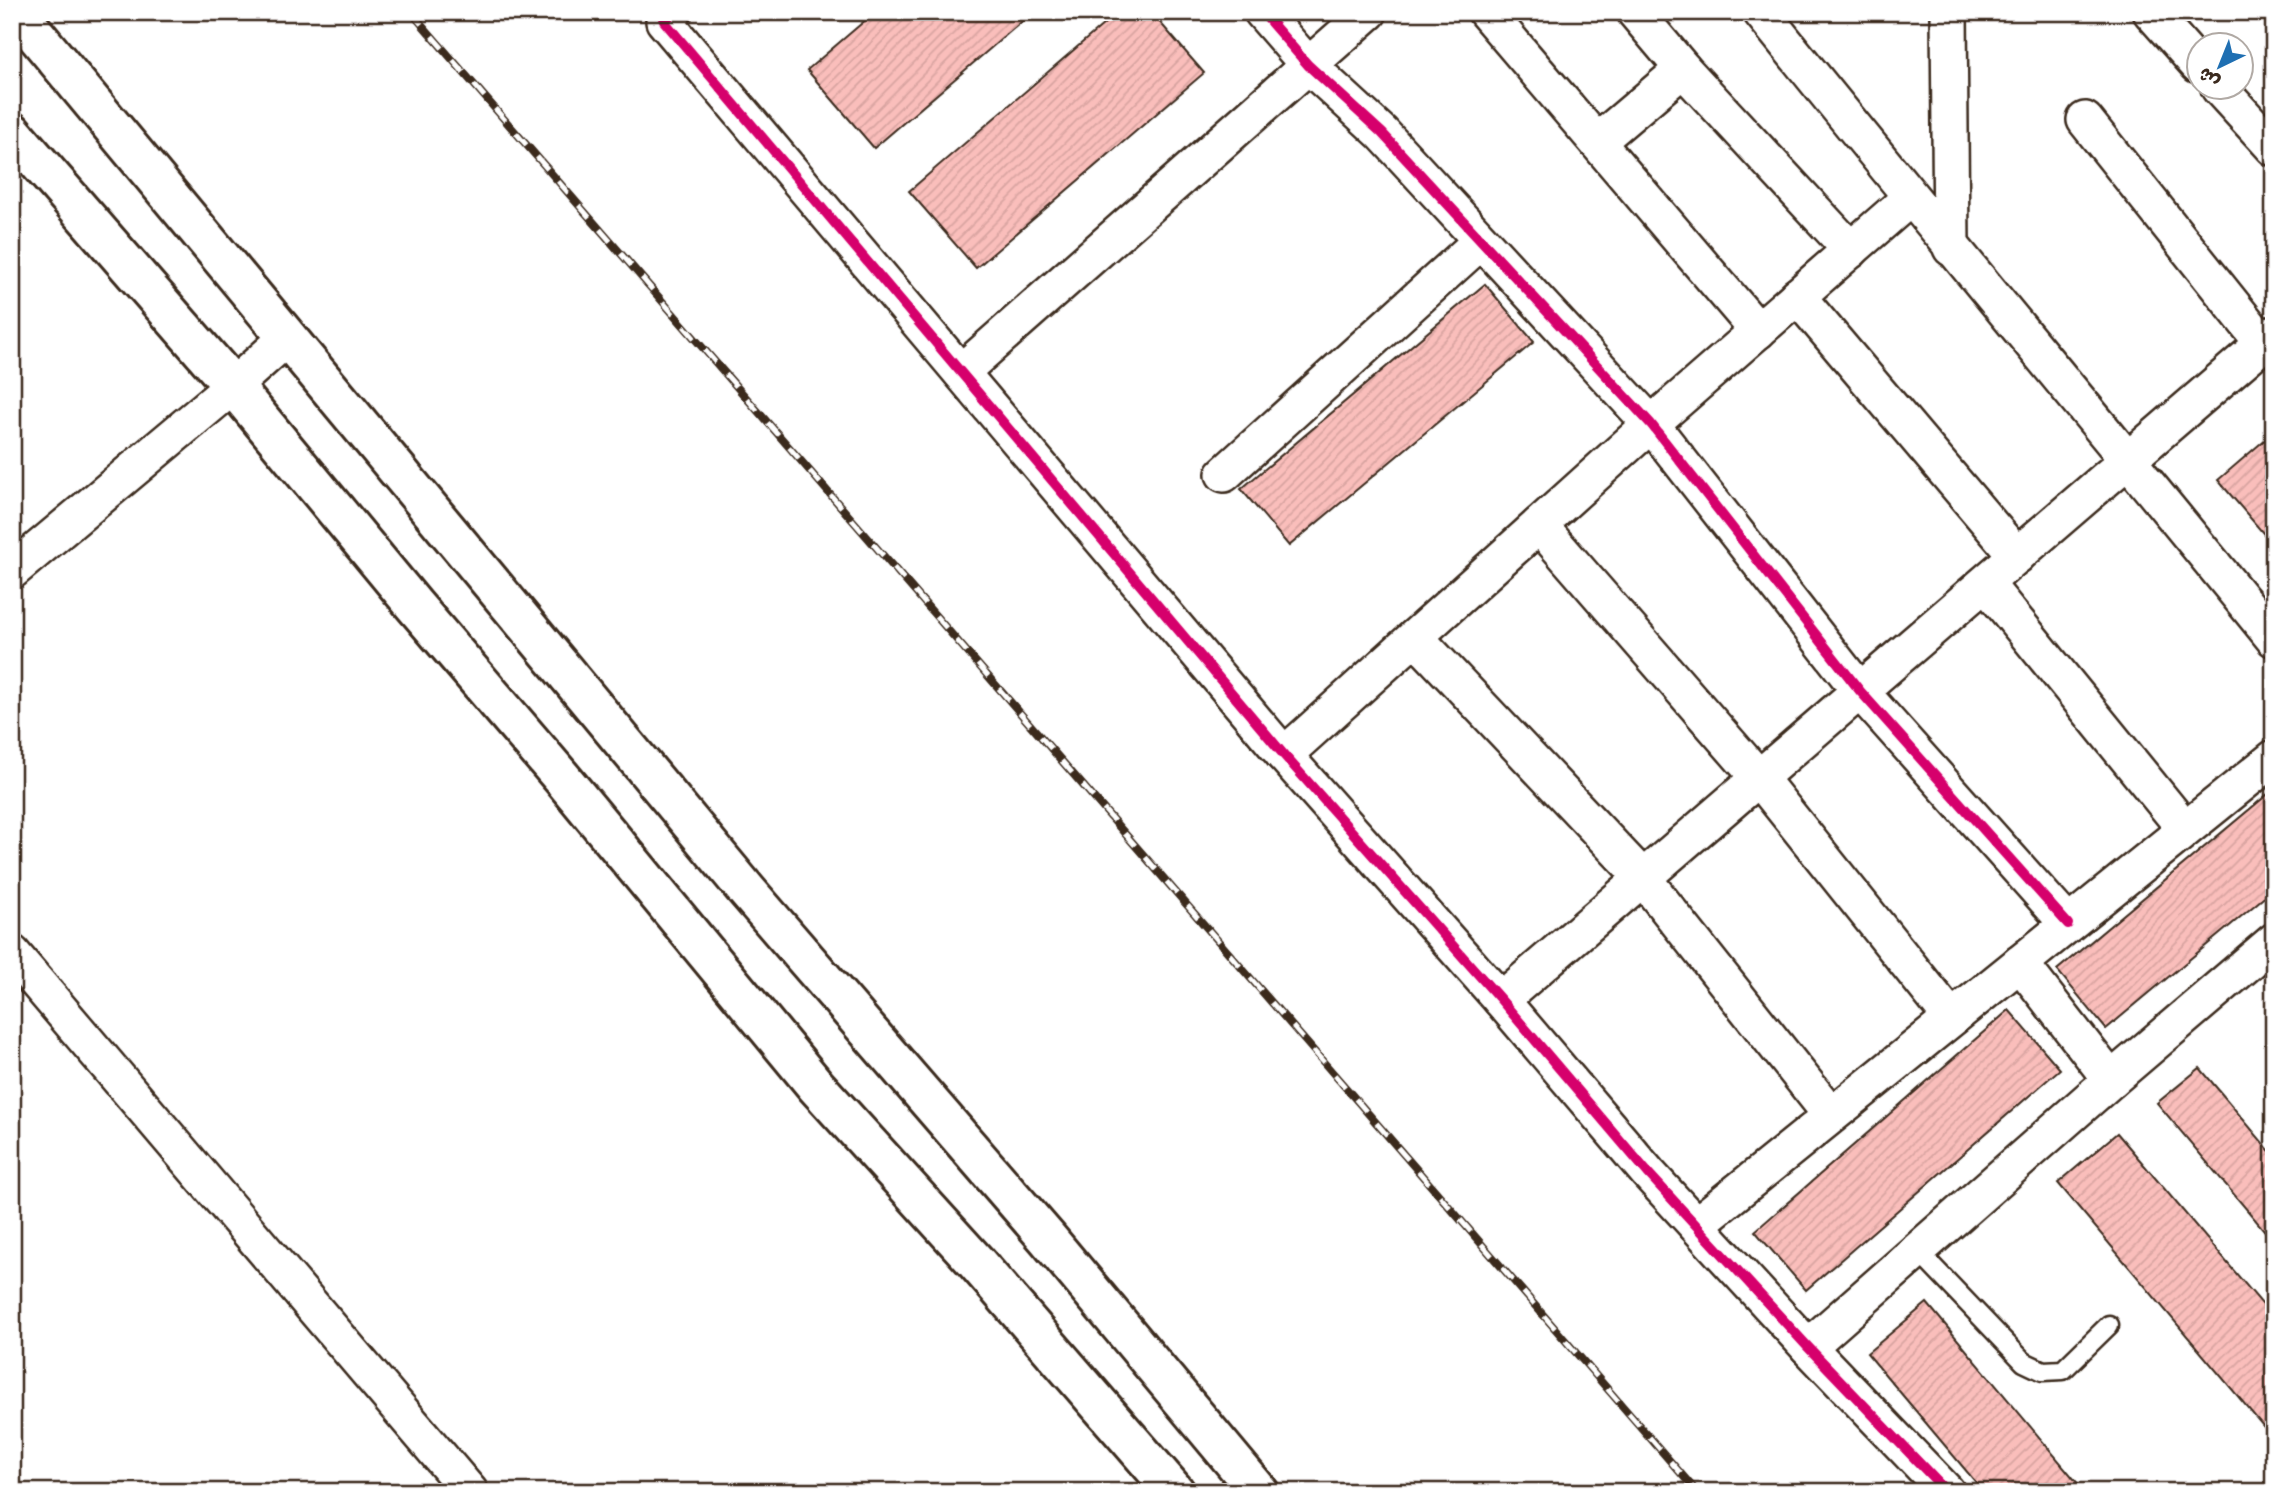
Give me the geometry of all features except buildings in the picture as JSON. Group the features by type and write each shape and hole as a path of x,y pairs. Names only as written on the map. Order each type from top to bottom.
{"main road":[{"path":"17,12 747,891 1048,1239 1259,1492"},
{"path":"12,132 233,386 816,1086 975,1261 1175,1492"}],"street":[{"path":"1262,12 1308,65 1382,133 1651,424 1860,691 2068,924"},
{"path":"961,372 1369,12"},
{"path":"1486,12 1758,331"},
{"path":"1635,12 1683,69 1851,250"},
{"path":"1761,12 1910,198 2128,458 2274,639"},
{"path":"1949,12 1951,248"},
{"path":"2151,12 2184,48"},
{"path":"662,15 1284,755 1501,1000 1648,1173 1808,1347 1947,1492"},
{"path":"1597,142 1683,69"},
{"path":"2232,102 2274,148"},
{"path":"1501,1000 2268,339 2085,120"},
{"path":"1284,755 1651,424 1910,198"},
{"path":"1224,474 1481,241"},
{"path":"1797,296 2017,556"},
{"path":"12,571 288,337"},
{"path":"1539,525 1759,778 1951,1018"},
{"path":"1986,584 2185,829"},
{"path":"1415,637 1643,878 1830,1115"},
{"path":"1696,1224 2274,758"},
{"path":"1808,1347 2274,940"},
{"path":"12,953 470,1492"},
{"path":"2020,963 2111,1080"}],"lane":[{"path":"1917,1250 2024,1362 2043,1371 2063,1370 2109,1325"}],"railway":[{"path":"411,12 1697,1492"}],"cycle path":[{"path":"674,12 664,21 1284,755 1501,1000 1648,1173 1808,1347 1947,1492"},
{"path":"1262,12 1308,65 1382,133 1651,424 1860,691 2068,924"}]}
